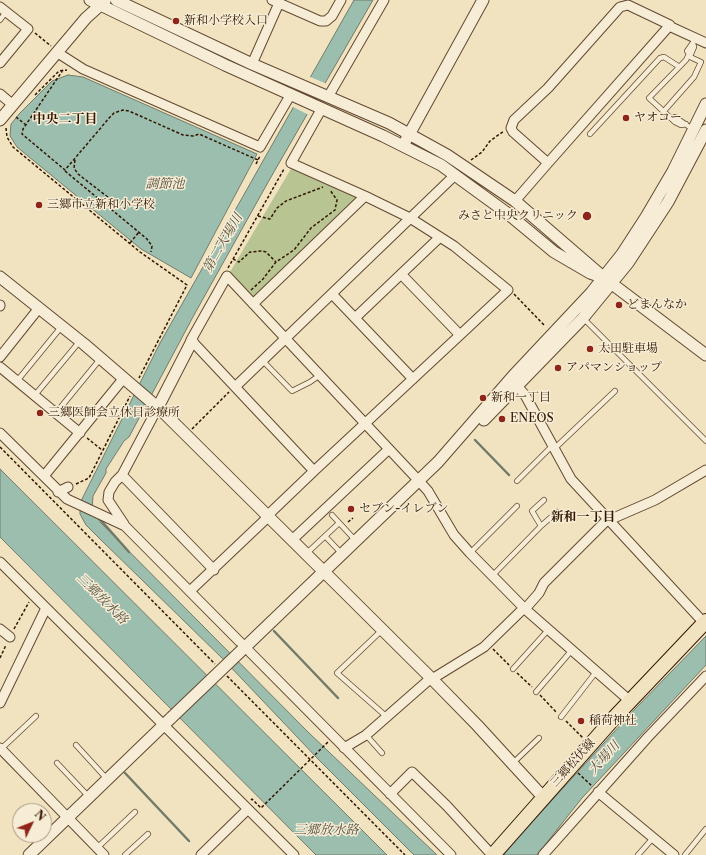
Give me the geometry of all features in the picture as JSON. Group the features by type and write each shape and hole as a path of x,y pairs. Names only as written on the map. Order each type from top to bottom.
{"main road":[{"name":"三郷松伏線","path":"493,855 630,701 705,622"}],"street":[{"path":"116,0 252,64 320,107 403,145 455,175 507,213 554,252 590,273 608,280"},
{"path":"252,64 276,2 320,21 326,21 332,16 341,0"},
{"path":"326,96 384,0"},
{"path":"403,145 483,0"},
{"path":"5,121 86,18 97,1 225,65 295,91 326,96 409,133 453,159 514,201 608,280 706,356"},
{"path":"548,163 513,132 512,128 514,120 548,88 620,7 628,5 694,40 706,43"},
{"path":"0,64 28,29 3,10"},
{"path":"514,201 669,26"},
{"path":"58,53 83,69 260,147 295,91"},
{"path":"0,94 15,108"},
{"path":"29,855 438,462 457,447 575,310 608,280 622,254 673,171 690,127 706,104"},
{"path":"190,591 214,570 314,471 508,290 440,237 410,218 291,163 320,107"},
{"path":"514,382 582,318 608,280 655,222 682,177 706,130"},
{"path":"235,387 455,175"},
{"path":"253,304 365,196"},
{"path":"354,318 440,237"},
{"path":"401,274 460,335"},
{"path":"451,855 244,649 190,591 125,526 108,500 109,492 115,482 122,475 156,406 226,276 428,491 454,535 470,553 525,608 630,701"},
{"path":"0,277 101,358 156,406 432,678 513,763 543,797"},
{"path":"332,294 413,379"},
{"path":"0,357 39,308"},
{"path":"192,341 314,471"},
{"path":"0,368 80,433"},
{"path":"44,476 123,378"},
{"path":"514,382 525,396 571,479 705,622"},
{"path":"0,433 44,476 58,492 77,505 125,526"},
{"path":"292,540 389,449"},
{"path":"344,748 366,735 432,678 484,647 539,593 544,582 609,519 655,500 706,470"},
{"path":"122,475 214,570"},
{"path":"58,492 68,487"},
{"path":"0,562 46,608 168,720 248,809 294,855"},
{"path":"0,703 46,608"},
{"path":"0,628 10,637"},
{"path":"543,855 597,791 704,682"},
{"path":"1,749 104,855"},
{"path":"390,794 412,772 447,806 493,855"},
{"path":"597,791 673,855"},
{"path":"201,855 248,809"}],"lane":[{"path":"0,20 3,10"},
{"path":"690,127 664,112 649,98 688,55 687,51 694,40"},
{"path":"664,112 694,77 701,62 688,55"},
{"path":"590,134 660,58 664,57 678,66"},
{"path":"582,318 706,441"},
{"path":"17,381 62,326"},
{"path":"35,395 80,341"},
{"path":"56,412 101,358"},
{"path":"262,361 292,391 320,375"},
{"path":"517,481 615,391"},
{"path":"541,526 532,511 544,500"},
{"path":"470,553 517,506"},
{"path":"492,576 541,526 557,512"},
{"path":"332,515 356,541"},
{"path":"306,554 339,523"},
{"path":"325,536 342,554"},
{"path":"383,629 337,673 387,717"},
{"path":"513,669 549,629"},
{"path":"536,692 572,650"},
{"path":"561,716 596,672"},
{"path":"1,749 36,716"},
{"path":"366,735 382,753"},
{"path":"513,763 539,738"},
{"path":"76,745 108,780"},
{"path":"57,763 90,798"},
{"path":"97,848 135,812"},
{"path":"685,855 706,829"},
{"path":"125,855 148,834"},
{"path":"638,855 652,838"}],"path":[{"path":"28,29 33,31 58,53"},
{"path":"63,70 26,125 22,134 150,241 151,252"},
{"path":"32,98 59,71 70,70"},
{"path":"15,108 14,116 26,125"},
{"path":"65,170 110,117 114,113 123,110 183,135 193,136 199,134 258,160"},
{"path":"5,121 7,137 13,147 130,243 187,285 89,478 68,487"},
{"path":"471,160 507,128"},
{"path":"256,164 261,154"},
{"path":"75,158 73,163 78,174 118,205"},
{"path":"226,276 226,271 287,165 291,163"},
{"path":"253,304 250,290 263,279 276,262 294,250 315,224 331,214 337,206 331,190 320,187 286,201 270,219 258,216"},
{"path":"130,243 139,232"},
{"path":"233,259 239,262 250,252 262,251 266,252 276,262"},
{"path":"508,290 512,292 545,326"},
{"path":"190,431 235,387"},
{"path":"80,433 103,451"},
{"path":"0,447 405,855"},
{"path":"0,658 33,594"},
{"path":"252,799 260,808 329,741"},
{"path":"575,771 597,791"}],"green space":[{"path":"292,167 355,195 356,200 253,297 230,272"}],"water":[{"name":"第二大場川","path":"354,0 373,0 271,177 194,315 129,437 124,441 106,469 106,473 93,496 92,510 101,523 308,732 437,855 414,855 318,759 224,660 86,525 80,514 80,503 160,343"},
{"name":"調節池","path":"68,75 83,77 257,154 191,278 141,249 17,147 10,136 11,124 20,113 52,81"},
{"name":"三郷放水路","path":"0,469 387,855 316,855 0,537"},
{"name":"大場川","path":"706,636 706,665 582,798 537,855 502,855 635,709"}],"pier":[{"path":"308,76 327,84 309,115 291,106"}],"waterway":[{"path":"475,440 509,475"},
{"path":"98,517 129,552"},
{"path":"274,631 338,698"},
{"path":"125,773 189,841"}],"place":[{"name":"新和小学校入口","path":"176,21"},
{"name":"ヤオコー","path":"626,118"},
{"name":"三郷市立新和小学校","path":"39,205"},
{"name":"みさと中央クリニック","path":"587,216"},
{"name":"どまんなか","path":"619,305"},
{"name":"太田駐車場","path":"590,349"},
{"name":"アパマンショップ","path":"558,368"},
{"name":"新和一丁目","path":"483,398"},
{"name":"三郷医師会立休日診療所","path":"40,413"},
{"name":"ENEOS","path":"502,419"},
{"name":"セブン-イレブン","path":"351,509"},
{"name":"稲荷神社","path":"581,721"}],"district":[{"name":"中央二丁目","path":"65,119"},
{"name":"新和一丁目","path":"583,517"}]}
